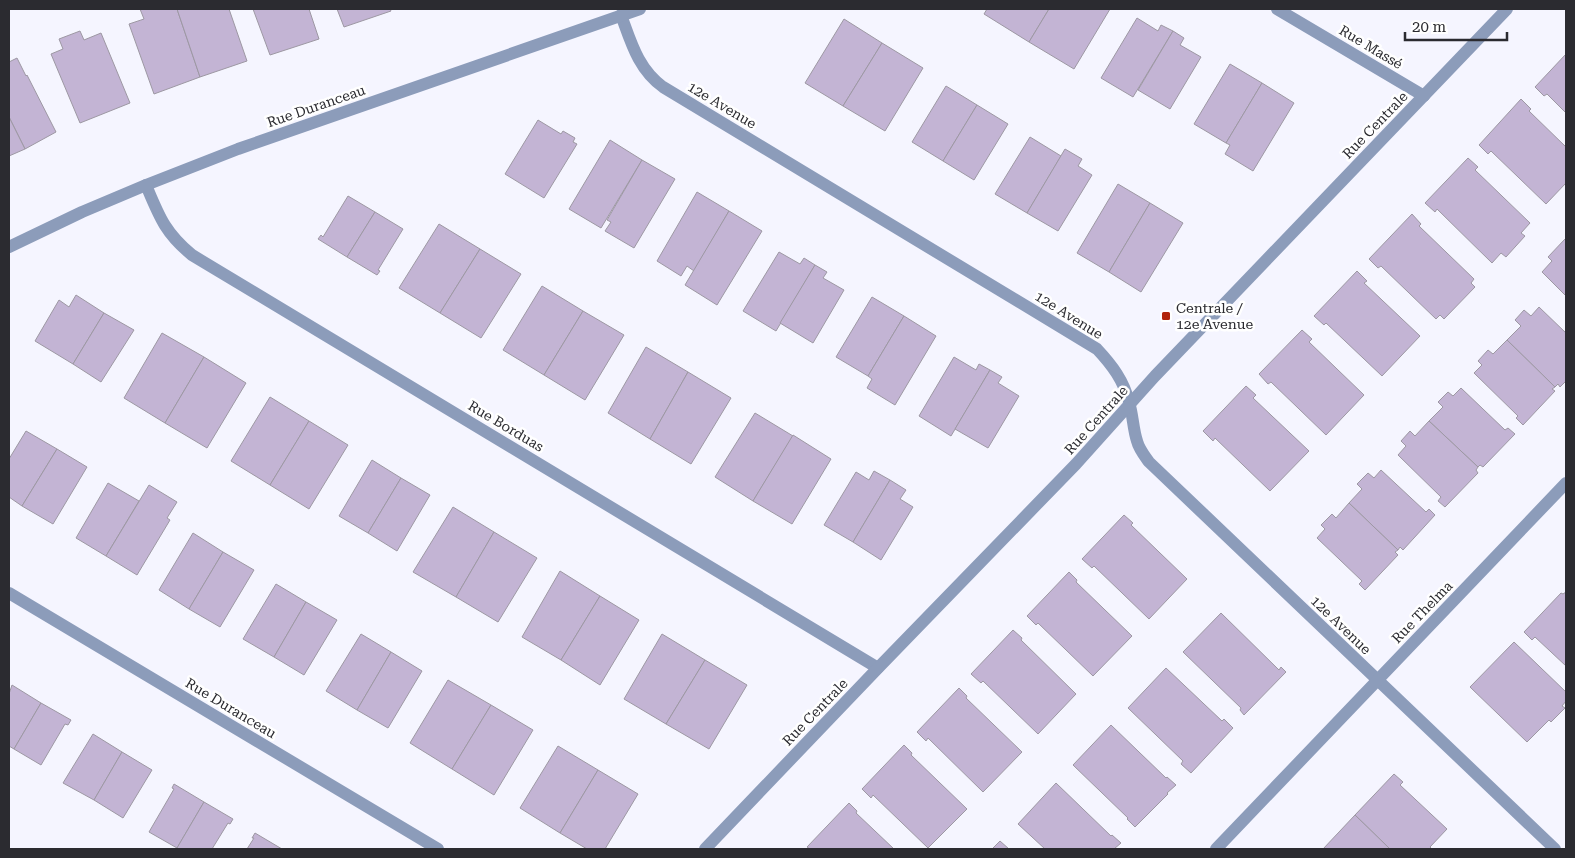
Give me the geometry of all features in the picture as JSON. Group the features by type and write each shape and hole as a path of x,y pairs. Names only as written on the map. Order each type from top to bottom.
{"street":[{"name":"Rue Duranceau","path":"9,247 82,212 238,149 640,9"},
{"name":"Rue Massé","path":"1277,9 1424,96"},
{"name":"Rue Centrale","path":"705,849 1076,464 1172,357 1507,9"},
{"name":"12e Avenue","path":"621,16 638,60 652,79 1098,349 1119,376 1130,404 1137,441 1149,462 1556,849"},
{"name":"Rue Borduas","path":"146,185 166,228 177,242 192,255 878,668"},
{"name":"Rue Thelma","path":"1216,849 1566,482"},
{"name":"Rue Duranceau","path":"9,593 438,849"}],"building":[{"path":"140,9 177,9 200,77 154,94 129,24 144,19"},
{"path":"177,9 229,9 247,61 200,77"},
{"path":"253,9 309,9 319,39 270,55"},
{"path":"337,9 390,9 391,11 344,27"},
{"path":"987,9 1049,9 1029,42 984,14"},
{"path":"1049,9 1110,9 1074,69 1029,42"},
{"path":"1137,18 1158,31 1161,25 1173,31 1133,97 1101,78"},
{"path":"844,19 882,43 843,106 805,83"},
{"path":"80,31 84,40 101,33 130,103 80,123 51,54 63,49 59,39"},
{"path":"1173,31 1184,38 1180,45 1201,57 1170,109 1138,90"},
{"path":"882,43 923,68 885,131 843,106"},
{"path":"1566,54 1566,113 1547,94 1544,96 1535,87"},
{"path":"17,58 56,132 25,149 9,117 9,62"},
{"path":"1230,64 1262,83 1226,143 1194,124"},
{"path":"1262,83 1294,103 1253,171 1225,154 1230,145 1226,143"},
{"path":"946,86 977,105 943,161 912,142"},
{"path":"1521,99 1531,109 1529,111 1566,147 1566,183 1546,204 1491,151 1488,154 1479,145"},
{"path":"977,105 1008,124 974,180 943,161"},
{"path":"9,117 25,149 9,156"},
{"path":"538,120 561,134 563,131 575,138 573,142 577,144 544,198 505,174"},
{"path":"1030,137 1061,156 1027,213 995,194"},
{"path":"610,140 642,160 601,228 569,209"},
{"path":"1065,149 1082,159 1078,166 1092,175 1058,231 1027,213"},
{"path":"1468,158 1478,167 1475,170 1530,223 1521,233 1525,236 1506,257 1501,253 1492,263 1437,209 1435,212 1425,203"},
{"path":"642,160 675,179 634,248 605,231 611,222 607,220"},
{"path":"1118,184 1150,203 1109,272 1077,253"},
{"path":"697,192 729,211 694,271 687,266 681,276 657,261"},
{"path":"348,196 375,212 347,257 318,239 321,235 323,237"},
{"path":"1150,203 1183,223 1141,292 1109,272"},
{"path":"729,211 762,231 717,305 685,285"},
{"path":"375,212 403,229 378,270 380,271 377,275 347,257"},
{"path":"1412,214 1421,224 1419,226 1474,279 1471,283 1475,287 1444,319 1440,315 1436,319 1381,266 1378,268 1369,259"},
{"path":"439,224 480,249 440,313 399,288"},
{"path":"1565,239 1566,296 1542,272 1552,261 1548,257"},
{"path":"480,249 521,274 481,338 440,313"},
{"path":"779,252 800,264 804,258 815,265 776,331 743,311"},
{"path":"815,265 827,272 823,278 844,290 813,343 780,323"},
{"path":"1357,271 1367,281 1364,283 1420,336 1382,376 1326,323 1324,325 1314,316"},
{"path":"542,286 583,311 544,375 503,350"},
{"path":"76,295 104,313 73,364 35,341 59,300 69,307"},
{"path":"872,297 904,316 868,376 836,357"},
{"path":"1539,307 1566,333 1566,381 1560,387 1558,384 1555,387 1507,340 1521,326 1515,320 1524,310 1531,316"},
{"path":"583,311 624,335 585,400 544,375"},
{"path":"104,313 134,330 101,382 73,364"},
{"path":"904,316 936,336 895,405 867,388 872,379 868,376"},
{"path":"1302,330 1312,339 1309,342 1364,395 1326,435 1271,382 1268,384 1259,374"},
{"path":"162,333 204,357 165,423 124,398"},
{"path":"1507,340 1555,387 1552,389 1555,391 1523,425 1516,418 1518,416 1474,373 1482,365 1478,361 1488,350 1493,354"},
{"path":"646,347 688,372 650,439 608,413"},
{"path":"204,357 246,383 207,448 165,423"},
{"path":"954,357 976,370 979,364 990,370 951,436 919,416"},
{"path":"990,370 1002,377 998,383 1019,396 988,448 955,429"},
{"path":"688,372 731,398 691,464 650,439"},
{"path":"1246,386 1256,395 1253,398 1309,451 1270,491 1215,438 1213,441 1203,431"},
{"path":"1461,388 1505,430 1508,428 1515,434 1483,467 1480,465 1478,467 1429,421 1443,407 1438,402 1448,392 1453,396"},
{"path":"270,397 309,421 270,485 231,461"},
{"path":"755,413 793,436 753,501 715,477"},
{"path":"309,421 348,445 309,509 270,485"},
{"path":"1429,421 1478,467 1476,470 1478,473 1445,507 1438,501 1441,497 1398,455 1406,446 1401,441 1410,431 1415,436"},
{"path":"26,431 57,449 22,506 9,497 9,459"},
{"path":"793,435 831,459 792,524 753,501"},
{"path":"57,449 87,467 53,524 22,506"},
{"path":"372,460 401,478 368,533 339,516"},
{"path":"1381,470 1426,512 1429,509 1435,515 1403,550 1400,547 1398,550 1349,503 1362,489 1357,484 1368,473 1374,478"},
{"path":"874,471 890,480 853,542 824,525 856,472 869,480"},
{"path":"401,478 430,495 397,551 368,533"},
{"path":"890,480 906,490 900,499 913,507 881,560 853,542"},
{"path":"108,483 139,501 106,556 76,538"},
{"path":"149,485 177,502 167,518 170,520 137,575 106,556"},
{"path":"1349,503 1398,550 1395,552 1398,555 1365,590 1359,584 1362,581 1317,538 1325,529 1321,525 1332,514 1336,518"},
{"path":"453,507 494,532 456,597 413,572"},
{"path":"1124,515 1133,523 1131,525 1187,579 1149,619 1094,566 1092,568 1082,559"},
{"path":"494,532 537,558 498,622 456,597"},
{"path":"193,533 223,552 189,609 159,590"},
{"path":"223,552 254,570 220,627 189,609"},
{"path":"560,571 600,596 561,660 522,637"},
{"path":"1069,572 1077,580 1076,582 1132,636 1093,676 1038,623 1036,625 1027,616"},
{"path":"276,584 306,602 274,657 243,639"},
{"path":"1566,592 1566,666 1535,637 1532,640 1524,632 1561,593"},
{"path":"600,596 639,620 600,685 561,660"},
{"path":"306,602 337,620 304,675 274,657"},
{"path":"1221,613 1279,670 1281,667 1286,672 1244,715 1240,710 1241,708 1183,652"},
{"path":"1013,630 1076,694 1038,734 983,681 981,683 971,674"},
{"path":"361,634 391,652 357,710 326,691"},
{"path":"662,634 705,660 666,724 624,699"},
{"path":"1514,642 1566,692 1566,701 1562,706 1565,708 1551,722 1549,720 1527,742 1470,687"},
{"path":"391,652 422,671 388,728 357,710"},
{"path":"705,660 747,685 709,749 666,724"},
{"path":"1166,668 1222,721 1224,719 1233,728 1191,773 1181,764 1183,761 1128,708"},
{"path":"448,680 491,705 452,769 410,743"},
{"path":"12,685 41,703 14,749 9,746 9,694"},
{"path":"959,688 967,696 966,698 1022,752 983,792 928,738 926,741 917,732"},
{"path":"41,703 71,720 68,725 65,724 41,765 14,749"},
{"path":"491,705 533,730 494,795 452,769"},
{"path":"1111,725 1166,778 1176,785 1135,827 1073,765"},
{"path":"93,734 122,752 94,800 63,783"},
{"path":"904,745 912,753 911,755 967,809 928,848 873,795 871,798 862,789"},
{"path":"558,746 598,770 560,833 520,808"},
{"path":"122,752 152,770 123,818 94,800"},
{"path":"598,770 638,794 605,849 587,849 560,833"},
{"path":"1394,774 1403,782 1400,785 1447,829 1430,847 1432,849 1390,849 1355,815"},
{"path":"1056,783 1111,836 1121,843 1114,849 1045,849 1018,824"},
{"path":"174,784 204,802 177,848 149,832 174,789 172,788"},
{"path":"204,802 233,819 230,824 228,823 212,849 177,848"},
{"path":"849,803 857,811 856,813 894,849 810,849 807,847"},
{"path":"1355,815 1390,849 1323,849"},
{"path":"255,833 282,849 247,849"},
{"path":"1000,841 1009,849 992,849"}],"place":[{"name":"Centrale / 12e Avenue","path":"1166,316"}]}
